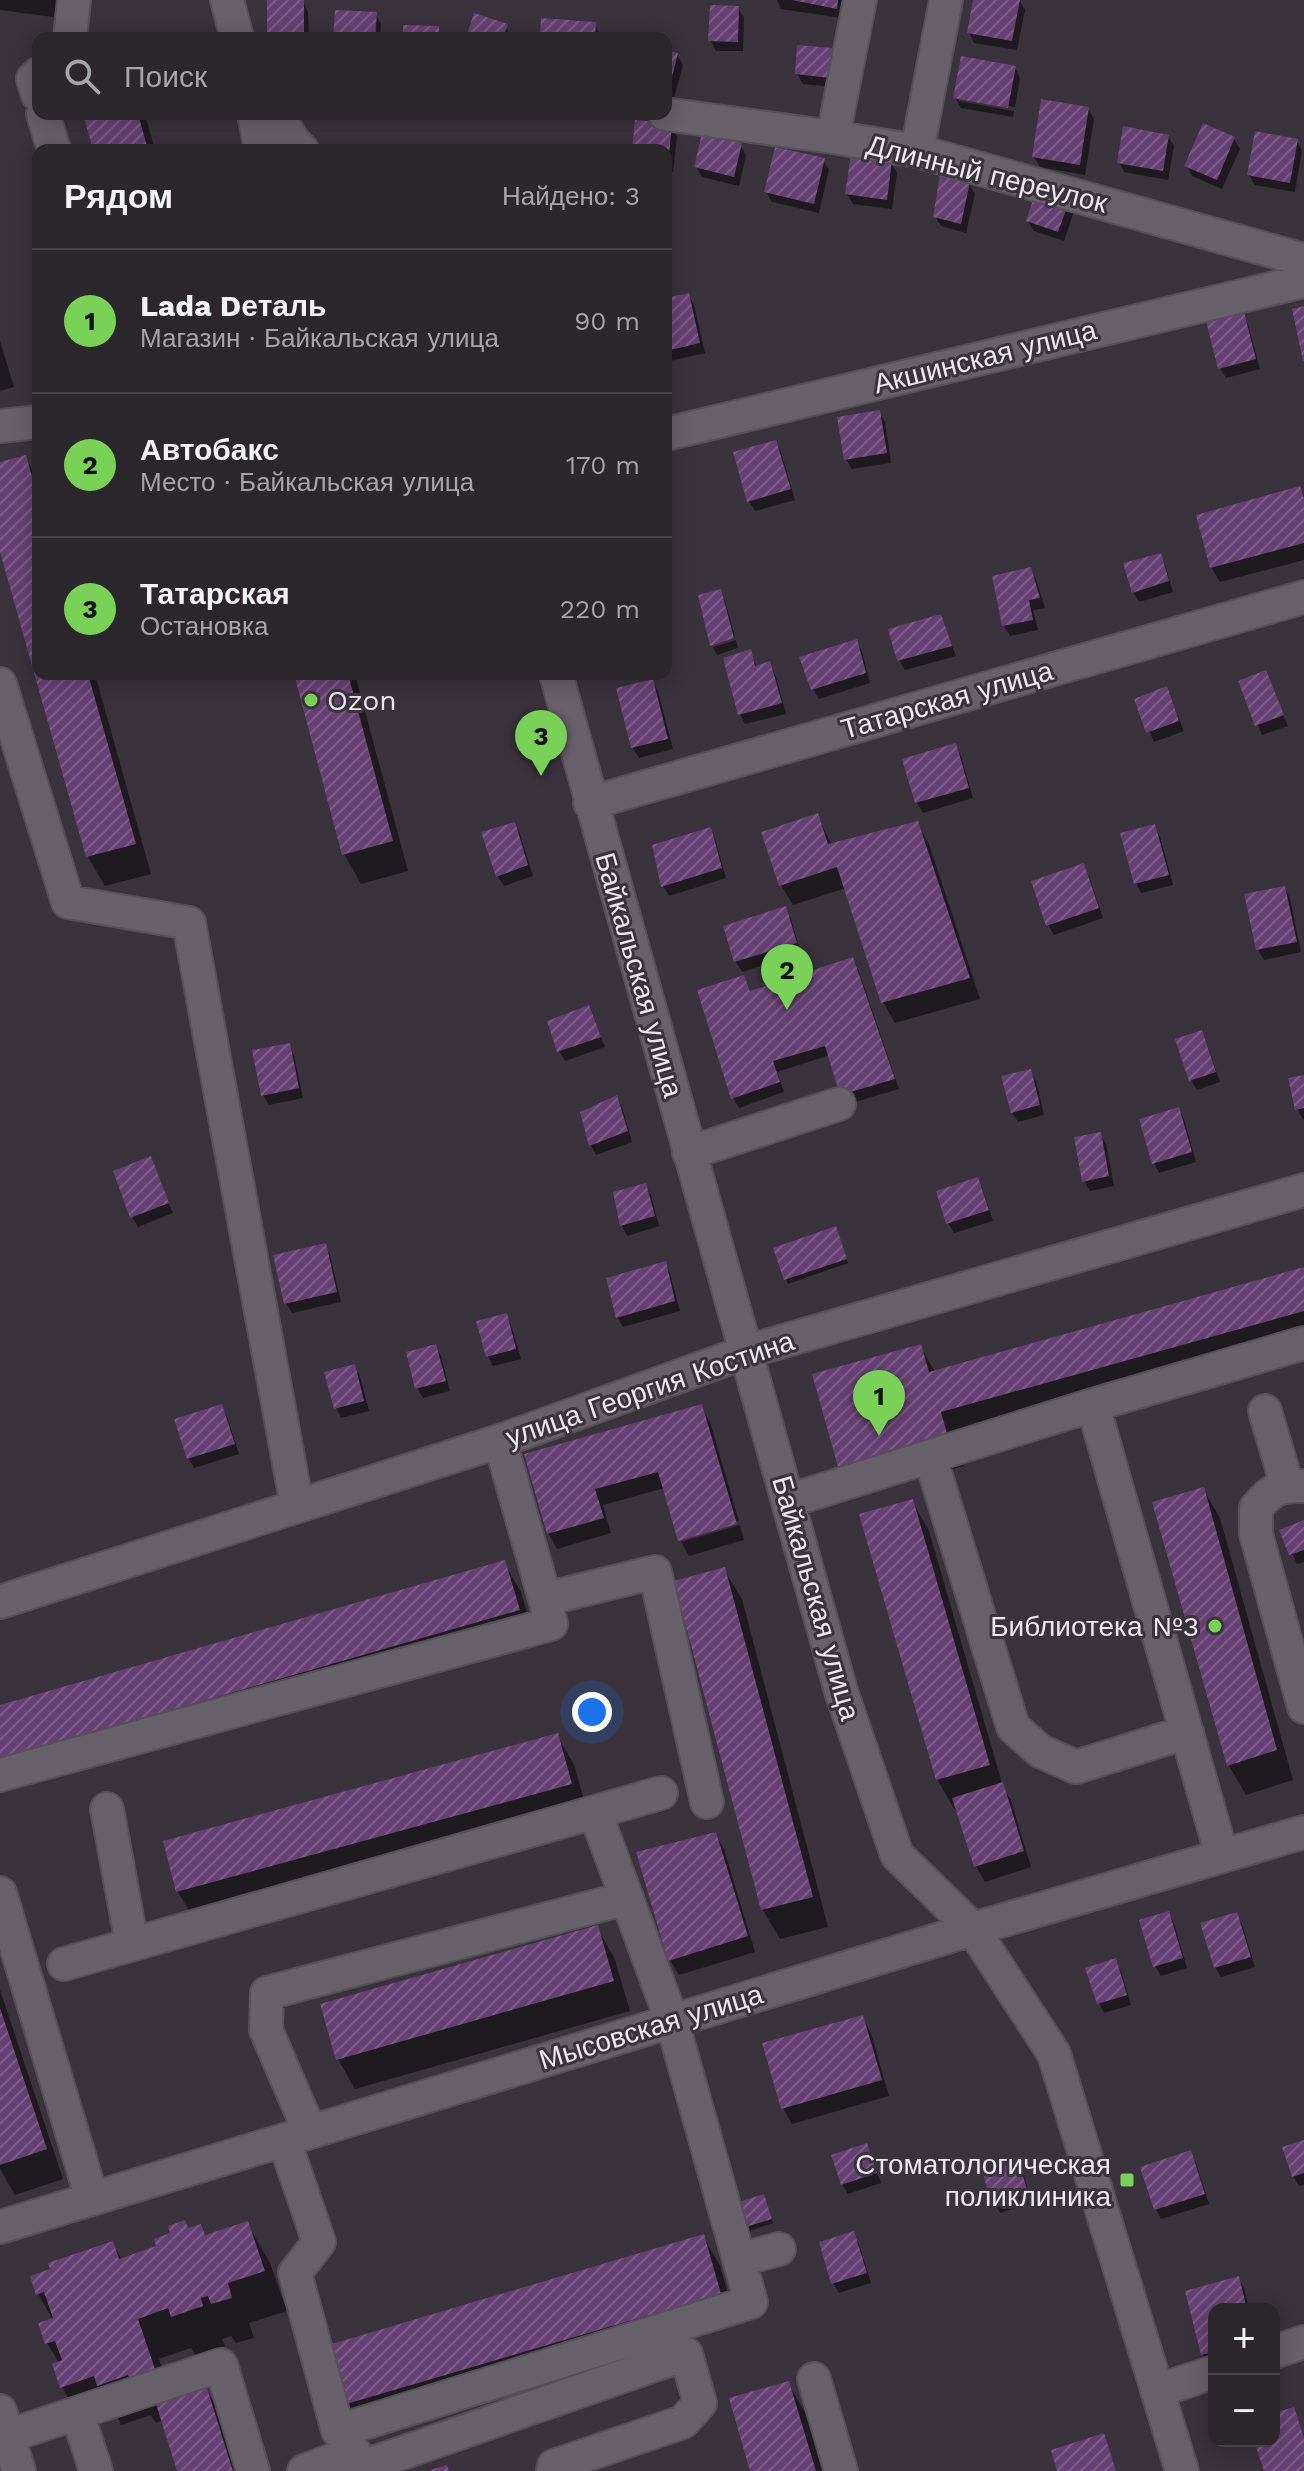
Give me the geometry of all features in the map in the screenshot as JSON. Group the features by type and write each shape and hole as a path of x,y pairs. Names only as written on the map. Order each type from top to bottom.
{"street":[{"path":"71,32 74,0"},
{"path":"227,0 235,32"},
{"path":"833,137 860,0"},
{"path":"917,151 946,0"},
{"name":"Длинный переулок","path":"672,115 917,151 1304,260"},
{"path":"45,120 52,144"},
{"path":"255,120 260,144"},
{"path":"281,120 296,144"},
{"name":"Акшинская улица","path":"672,433 1304,281"},
{"path":"0,426 32,423"},
{"name":"Татарская улица","path":"590,803 1304,597"},
{"name":"Байкальская улица","path":"558,680 841,1691 897,1855 973,1929 1054,2054 1182,2471"},
{"path":"0,684 68,902 189,923 297,1506"},
{"path":"689,1153 839,1104"},
{"name":"улица Георгия Костина","path":"0,1602 500,1441 746,1352 1304,1190"},
{"path":"788,1501 1093,1405 1304,1343"},
{"path":"1093,1405 1222,1856"},
{"path":"1265,1411 1295,1485 1270,1491 1256,1508 1256,1534 1304,1707"},
{"path":"0,1775 551,1624 500,1441"},
{"path":"930,1456 1013,1727 1040,1751 1076,1767 1187,1732"},
{"path":"545,1599 655,1572 707,1802"},
{"path":"64,1964 661,1793"},
{"path":"107,1809 132,1944"},
{"path":"595,1812 627,1898 672,2021 751,2302 338,2431 295,2273 319,2242 297,2136 266,2030 267,1993 627,1898"},
{"name":"Мысовская улица","path":"0,2227 973,1929 1304,1832"},
{"path":"0,1893 92,2199"},
{"path":"739,2260 779,2249"},
{"path":"1280,2350 1304,2342"},
{"path":"304,2471 354,2452 360,2470 686,2354 700,2403 683,2422 554,2466 553,2471"},
{"path":"19,2471 4,2424 77,2413 221,2365 253,2471"},
{"path":"1157,2391 1208,2374"},
{"path":"814,2379 841,2471"},
{"path":"77,2413 96,2471"}],"building":[{"path":"267,0 304,0 304,32 267,32"},
{"path":"792,0 838,0 837,9"},
{"path":"973,0 1020,0 1012,41 967,33"},
{"path":"710,5 739,6 738,42 708,41"},
{"path":"335,10 377,12 375,32 333,32"},
{"path":"474,13 508,24 505,32 468,32"},
{"path":"541,18 596,22 595,32 540,32"},
{"path":"403,25 439,26 439,32 403,32"},
{"path":"797,45 833,48 830,78 795,74"},
{"path":"672,52 678,53 672,77"},
{"path":"961,56 1016,66 1008,108 953,98"},
{"path":"1041,99 1089,107 1080,165 1032,157"},
{"path":"85,120 140,120 146,144 91,144"},
{"path":"635,120 672,124 670,144 633,144"},
{"path":"1203,123 1235,137 1217,180 1184,166"},
{"path":"1123,126 1169,135 1163,171 1117,163"},
{"path":"1255,131 1298,139 1290,183 1247,175"},
{"path":"702,133 742,143 734,177 694,167"},
{"path":"775,147 825,158 814,204 764,192"},
{"path":"851,154 892,161 887,200 845,194"},
{"path":"940,174 970,182 961,224 933,217"},
{"path":"1037,188 1070,199 1058,232 1026,221"},
{"path":"689,293 700,343 672,350 672,297"},
{"path":"1304,306 1304,361 1303,361 1292,309"},
{"path":"1244,312 1256,359 1218,369 1206,321"},
{"path":"880,410 887,453 844,460 837,417"},
{"path":"776,440 791,489 747,502 733,452"},
{"path":"26,455 32,476 32,665 0,552 0,462"},
{"path":"1300,486 1304,498 1304,543 1210,568 1196,515"},
{"path":"1161,553 1169,581 1132,593 1123,563"},
{"path":"1031,567 1040,598 1029,600 1033,620 1002,626 992,576"},
{"path":"721,589 734,638 710,646 698,595"},
{"path":"941,614 952,646 897,661 888,629"},
{"path":"857,639 866,673 811,690 799,657"},
{"path":"751,649 755,666 770,661 782,703 738,715 723,658"},
{"path":"1266,670 1284,715 1255,726 1238,681"},
{"path":"36,680 90,680 136,844 86,857"},
{"path":"296,680 350,680 393,841 342,855"},
{"path":"653,680 668,739 631,748 616,688"},
{"path":"1167,686 1179,721 1146,733 1134,699"},
{"path":"956,743 969,788 915,803 902,759"},
{"path":"818,813 828,844 918,821 970,978 881,1003 837,867 779,886 761,832"},
{"path":"515,822 528,865 496,877 481,832"},
{"path":"1155,824 1169,875 1134,884 1120,833"},
{"path":"711,827 722,868 661,887 652,845"},
{"path":"1084,863 1099,908 1046,926 1031,881"},
{"path":"1285,886 1297,942 1256,950 1244,894"},
{"path":"786,906 797,943 734,962 723,926"},
{"path":"853,957 895,1079 840,1095 825,1046 773,1061 780,1082 731,1099 697,990 744,975 750,991"},
{"path":"589,1005 601,1037 557,1052 547,1021"},
{"path":"1202,1030 1216,1072 1189,1081 1175,1039"},
{"path":"290,1043 299,1088 261,1096 252,1050"},
{"path":"1031,1069 1040,1105 1011,1113 1001,1076"},
{"path":"1304,1075 1304,1108 1295,1110 1288,1078"},
{"path":"617,1095 628,1131 589,1146 580,1112"},
{"path":"1179,1107 1192,1152 1152,1164 1139,1119"},
{"path":"1101,1132 1109,1176 1082,1182 1074,1137"},
{"path":"151,1156 169,1203 130,1218 113,1171"},
{"path":"978,1177 989,1210 946,1224 936,1191"},
{"path":"646,1183 655,1216 620,1226 613,1192"},
{"path":"836,1226 847,1259 784,1280 773,1248"},
{"path":"326,1243 337,1292 284,1304 273,1255"},
{"path":"666,1261 675,1301 616,1318 606,1278"},
{"path":"1304,1267 1304,1311 941,1412 948,1437 838,1467 812,1374 921,1344 929,1372"},
{"path":"507,1313 516,1349 486,1357 476,1321"},
{"path":"436,1344 446,1381 415,1389 406,1352"},
{"path":"355,1364 364,1401 334,1409 324,1372"},
{"path":"222,1404 235,1444 187,1459 174,1419"},
{"path":"702,1404 737,1524 678,1541 658,1472 595,1489 604,1518 547,1534 524,1454"},
{"name":"Библиотека №3","path":"1204,1487 1277,1750 1227,1766 1152,1502"},
{"path":"913,1499 990,1765 936,1780 859,1514"},
{"path":"1304,1520 1304,1550 1289,1555 1279,1530"},
{"path":"505,1560 520,1610 0,1759 0,1705"},
{"path":"725,1567 813,1897 761,1910 674,1581"},
{"path":"558,1733 572,1784 176,1892 163,1841"},
{"path":"1003,1782 1024,1851 974,1867 952,1798"},
{"path":"716,1832 748,1936 668,1961 636,1852"},
{"path":"1169,1911 1183,1958 1153,1967 1139,1920"},
{"path":"1237,1912 1251,1957 1214,1968 1200,1923"},
{"path":"598,1925 614,1981 336,2060 320,2004"},
{"path":"1116,1958 1127,1995 1097,2004 1085,1968"},
{"path":"0,2008 47,2149 0,2165"},
{"path":"863,2015 882,2080 781,2109 762,2043"},
{"path":"1304,2140 1304,2173 1292,2177 1282,2147"},
{"path":"867,2143 877,2173 841,2185 831,2155"},
{"path":"1191,2150 1205,2194 1154,2210 1140,2167"},
{"path":"1019,2162 1028,2193 992,2204 983,2174"},
{"path":"764,2194 772,2219 742,2228 735,2203"},
{"path":"185,2220 188,2228 201,2224 205,2235 248,2221 265,2271 228,2283 232,2298 211,2304 208,2296 201,2298 203,2306 171,2317 168,2308 138,2319 157,2375 131,2384 128,2375 97,2386 94,2376 60,2388 52,2364 62,2360 55,2341 45,2344 38,2323 53,2318 44,2292 36,2295 30,2276 50,2269 48,2263 113,2241 119,2259 156,2246 154,2239 170,2233 168,2226"},
{"path":"854,2231 867,2273 831,2284 819,2242"},
{"path":"704,2234 721,2294 343,2405 325,2346"},
{"path":"1239,2276 1246,2303 1208,2303 1208,2353 1201,2355 1185,2291"},
{"path":"789,2381 816,2471 750,2471 729,2398"},
{"path":"206,2385 233,2471 177,2471 155,2401"},
{"path":"1294,2407 1304,2438 1304,2471 1264,2471 1256,2447 1280,2447 1280,2411"},
{"path":"1104,2433 1116,2471 1057,2471 1051,2450"},
{"path":"447,2465 449,2471 430,2471 430,2470"}],"place":[{"name":"Ozon","path":"311,700"},
{"name":"Татарская","path":"541,776"},
{"name":"Автобакс","path":"787,1010"},
{"name":"Lada Dеталь","path":"879,1436"},
{"name":"Библиотека №3","path":"1215,1626"},
{"name":"Стоматологическая поликлиника","path":"1127,2180"}]}
